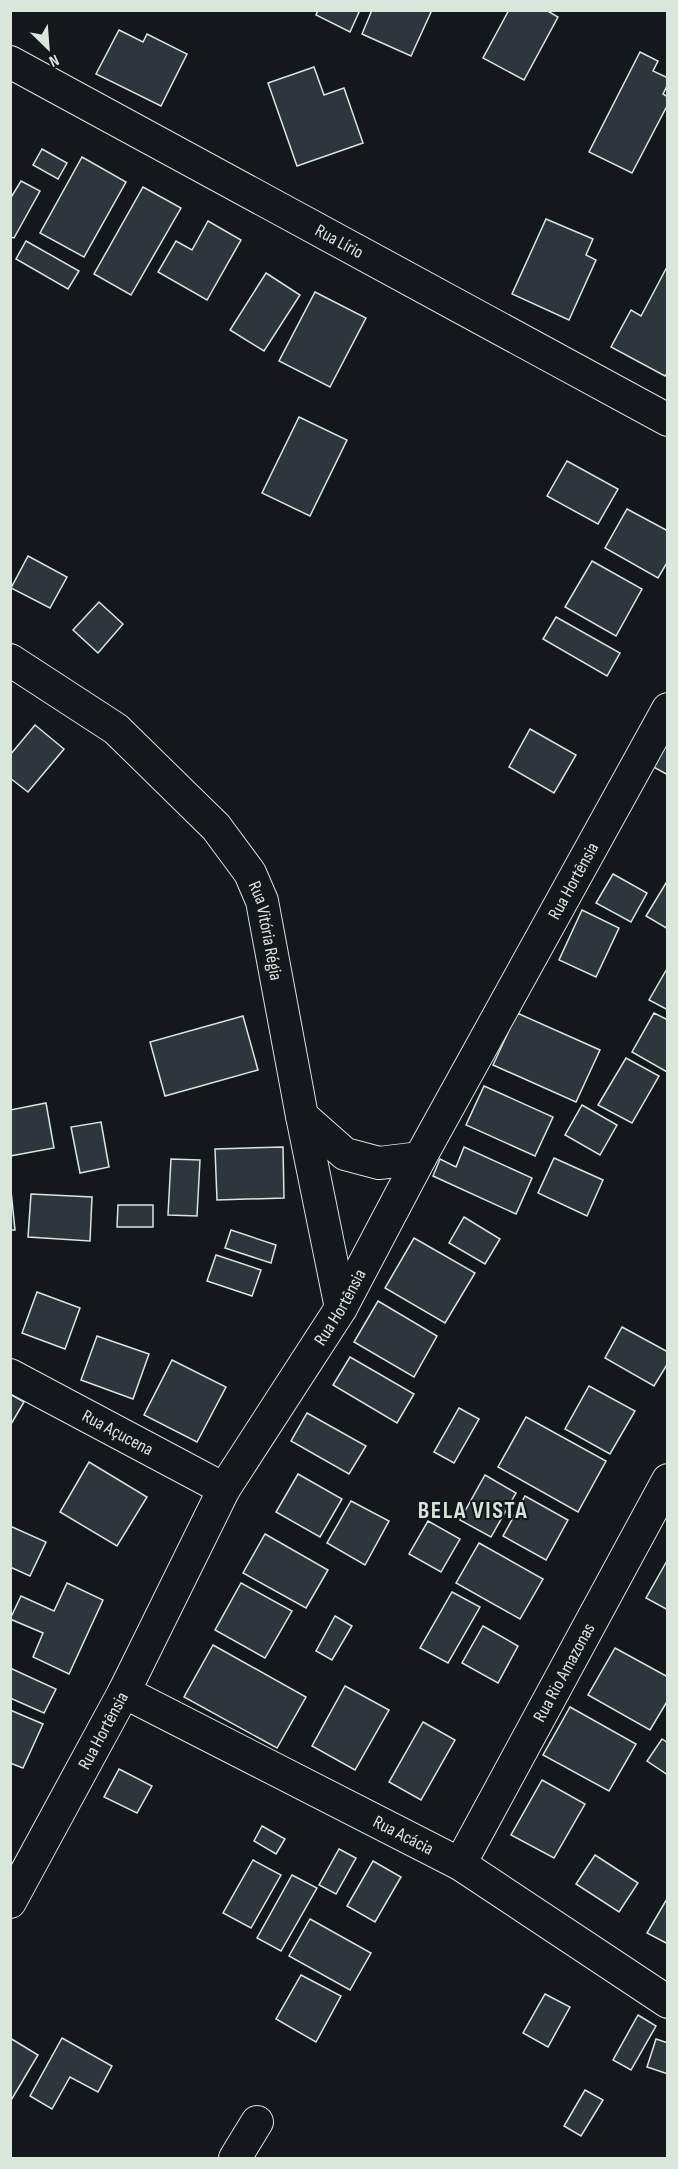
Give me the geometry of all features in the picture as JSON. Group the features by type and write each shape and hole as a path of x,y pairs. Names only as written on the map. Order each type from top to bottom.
{"street":[{"name":"Rua Lírio","path":"10,62 668,420"},
{"name":"Rua Vitória Régia","path":"10,660 116,729 216,827 250,873 262,901 341,1308"},
{"name":"Rua Hortênsia","path":"10,1902 124,1692 224,1489 341,1308 420,1158 668,709"},
{"path":"302,1116 345,1154 379,1163 420,1158"},
{"name":"Rua Açucena","path":"10,1375 224,1489"},
{"name":"Rua Rio Amazonas","path":"460,1864 668,1480"},
{"name":"Rua Acácia","path":"124,1692 460,1864 668,2001"},
{"path":"234,2158 257,2122"}],"building":[{"path":"318,10 360,10 350,32 316,15"},
{"path":"372,10 432,10 411,56 362,34"},
{"path":"509,10 546,10 558,17 524,80 483,58"},
{"path":"119,30 143,42 147,34 187,54 161,106 96,74"},
{"path":"640,52 658,61 653,71 668,78 663,94 668,97 668,104 632,173 589,152"},
{"path":"314,67 324,95 344,88 363,143 297,166 268,83"},
{"path":"42,149 67,163 58,179 33,165"},
{"path":"82,157 126,182 84,257 40,233"},
{"path":"21,181 40,191 14,238 10,237 10,199"},
{"path":"143,187 181,208 131,295 94,274"},
{"path":"546,219 593,239 586,255 596,260 569,320 512,294"},
{"path":"208,221 241,240 207,300 158,272 176,241 192,250"},
{"path":"26,241 79,271 68,289 16,259"},
{"path":"668,265 668,372 665,376 611,347 631,310 641,316"},
{"path":"266,273 300,295 264,351 230,330"},
{"path":"315,292 366,318 330,387 279,361"},
{"path":"299,417 347,440 310,516 262,493"},
{"path":"567,461 618,489 598,524 547,496"},
{"path":"627,509 668,531 668,561 658,578 605,548"},
{"path":"28,556 67,577 50,608 11,588"},
{"path":"592,561 642,589 616,636 565,607"},
{"path":"99,602 123,624 98,653 73,630"},
{"path":"556,617 620,653 607,676 543,639"},
{"path":"35,725 64,749 28,792 10,778 10,755"},
{"path":"530,729 576,755 554,793 509,767"},
{"path":"668,735 668,775 650,765"},
{"path":"613,874 647,893 631,922 596,903"},
{"path":"666,883 668,884 668,929 646,916"},
{"path":"582,910 619,928 596,977 559,960"},
{"path":"668,967 668,1010 649,1000"},
{"path":"517,1013 600,1050 576,1102 493,1065"},
{"path":"654,1013 668,1020 667,1072 632,1052"},
{"path":"243,1016 258,1070 165,1096 150,1042"},
{"path":"626,1058 659,1076 632,1123 598,1105"},
{"path":"484,1086 553,1117 535,1156 466,1125"},
{"path":"46,1103 54,1148 10,1156 10,1110"},
{"path":"582,1105 617,1125 600,1155 565,1135"},
{"path":"101,1122 109,1167 80,1173 71,1127"},
{"path":"283,1147 284,1198 217,1200 215,1149"},
{"path":"464,1147 532,1178 516,1214 433,1176 440,1159 456,1167"},
{"path":"554,1158 603,1180 587,1216 538,1193"},
{"path":"171,1159 200,1160 197,1216 168,1215"},
{"path":"10,1181 15,1230 10,1230"},
{"path":"31,1194 92,1197 90,1241 28,1237"},
{"path":"118,1205 153,1205 153,1227 117,1227"},
{"path":"464,1217 500,1239 485,1264 449,1243"},
{"path":"231,1230 276,1245 271,1263 225,1248"},
{"path":"414,1238 475,1273 445,1323 385,1288"},
{"path":"216,1255 261,1270 252,1296 207,1281"},
{"path":"37,1292 80,1308 65,1349 22,1333"},
{"path":"378,1301 437,1336 414,1377 354,1342"},
{"path":"622,1327 668,1352 668,1363 654,1386 605,1358"},
{"path":"97,1336 149,1354 133,1399 81,1380"},
{"path":"350,1357 414,1394 397,1423 333,1385"},
{"path":"172,1360 226,1387 197,1442 144,1415"},
{"path":"589,1386 635,1411 610,1454 565,1429"},
{"path":"10,1394 24,1402 10,1426"},
{"path":"459,1408 479,1419 454,1463 434,1452"},
{"path":"307,1413 366,1446 349,1474 291,1441"},
{"path":"526,1417 606,1461 578,1512 498,1467"},
{"path":"89,1462 147,1497 117,1546 60,1512"},
{"path":"298,1474 342,1499 320,1537 276,1512"},
{"path":"485,1475 516,1493 491,1537 460,1520"},
{"path":"525,1496 568,1520 546,1560 503,1536"},
{"path":"351,1501 389,1521 365,1565 327,1543"},
{"path":"428,1521 460,1539 441,1572 409,1554"},
{"path":"10,1526 46,1542 30,1576 10,1567"},
{"path":"265,1534 328,1570 306,1608 243,1573"},
{"path":"479,1543 543,1579 520,1619 456,1583"},
{"path":"668,1559 668,1610 646,1598"},
{"path":"67,1583 103,1600 69,1674 33,1657 43,1633 10,1619 21,1596 54,1611"},
{"path":"241,1583 292,1611 265,1658 215,1630"},
{"path":"452,1592 480,1607 448,1663 420,1648"},
{"path":"335,1616 352,1626 332,1660 316,1651"},
{"path":"483,1626 518,1646 498,1683 462,1663"},
{"path":"213,1645 306,1697 277,1748 184,1697"},
{"path":"615,1648 668,1677 668,1700 650,1730 588,1695"},
{"path":"10,1668 56,1689 44,1713 10,1698"},
{"path":"345,1686 389,1710 355,1770 312,1746"},
{"path":"570,1707 636,1744 609,1791 543,1755"},
{"path":"10,1710 43,1724 23,1768 10,1763"},
{"path":"423,1722 455,1740 421,1800 389,1782"},
{"path":"662,1739 668,1743 668,1775 647,1761"},
{"path":"119,1769 152,1786 137,1813 104,1797"},
{"path":"542,1780 585,1804 554,1858 511,1835"},
{"path":"262,1826 285,1839 276,1854 254,1841"},
{"path":"339,1849 356,1858 336,1894 319,1885"},
{"path":"595,1855 638,1883 619,1912 576,1884"},
{"path":"253,1860 281,1875 251,1928 223,1913"},
{"path":"373,1861 401,1877 375,1922 347,1906"},
{"path":"292,1875 317,1888 281,1951 257,1938"},
{"path":"668,1897 668,1944 647,1933"},
{"path":"310,1919 371,1953 350,1990 289,1956"},
{"path":"301,1975 341,1996 316,2042 276,2019"},
{"path":"545,1994 570,2007 548,2047 523,2033"},
{"path":"638,2015 656,2026 631,2070 613,2060"},
{"path":"10,2038 38,2055 10,2102"},
{"path":"62,2038 112,2066 98,2092 70,2077 52,2109 30,2096"},
{"path":"656,2039 668,2043 668,2074 647,2067"},
{"path":"585,2090 603,2100 581,2136 564,2126"}],"district":[{"name":"BELA VISTA","path":"473,1510"}]}
